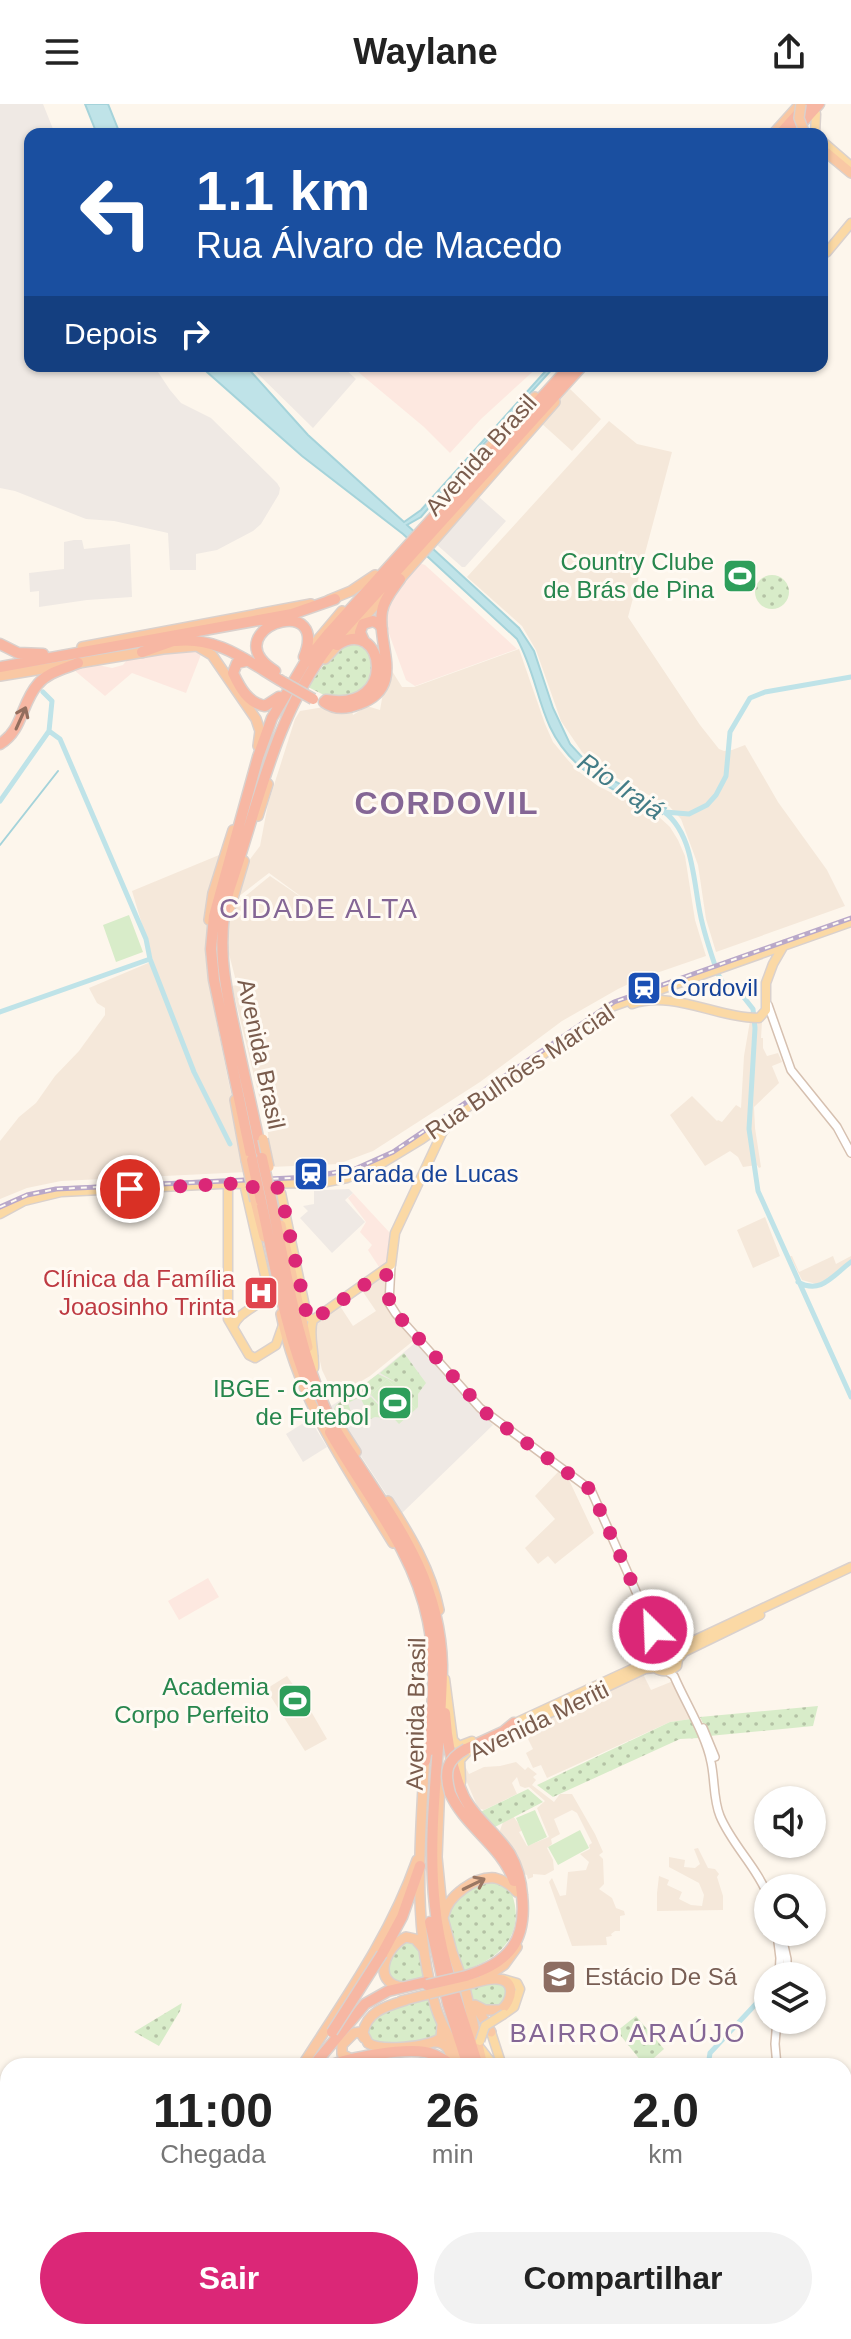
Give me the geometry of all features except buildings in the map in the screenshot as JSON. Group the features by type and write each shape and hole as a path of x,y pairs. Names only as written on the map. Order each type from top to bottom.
{"highway":[{"path":"779,128 803,104"},
{"path":"785,128 803,104"},
{"path":"800,128 803,104"},
{"path":"804,128 820,107"},
{"path":"828,155 851,174"},
{"name":"Avenida Brasil","path":"464,2058 430,1924 426,1857 433,1661 428,1622 416,1580 400,1546 340,1449 301,1368 286,1313 263,1139 226,962 228,917 289,721 308,683 337,645 400,579 417,544 509,426 558,372"},
{"name":"Avenida Brasil","path":"251,1161 224,979 216,948 229,890 279,736 307,676 329,646 564,372"},
{"name":"Avenida Brasil","path":"482,2058 468,1981 452,1952 443,1918 437,1857 445,1679 444,1644 437,1599 417,1548 333,1416 314,1368 269,1198 251,1161 209,970 208,937 212,900 257,749 279,697 304,657 375,575 417,544 579,372"},
{"name":"Avenida Brasil","path":"481,2058 447,1967 435,1906 432,1865 442,1657 436,1615 424,1576 402,1531 330,1419 308,1366 269,1198 251,1161 214,980 218,896 272,718 309,657 366,592 510,454 580,372"},
{"path":"510,454 554,397"},
{"path":"509,426 536,403"},
{"path":"372,607 417,544"},
{"path":"13,667 292,614 335,599 375,575"},
{"path":"66,651 195,635 215,639 317,699 340,705 350,704 368,695 381,679 386,655 382,629 384,603 400,579"},
{"path":"326,629 366,592"},
{"path":"13,667 49,654 335,599"},
{"path":"282,678 261,659 257,651 259,635 271,624 294,621 305,628 309,638 304,657"},
{"path":"317,699 343,701 356,697 372,685 378,662 360,632 363,624 373,621 382,629"},
{"path":"142,652 174,638 199,640 282,678"},
{"path":"337,645 355,638 365,642"},
{"path":"13,667 117,646"},
{"path":"13,667 78,663 190,646 208,651 256,719 260,731 257,749"},
{"path":"4,647 26,654 49,654"},
{"path":"250,662 240,661 233,668 246,696 265,706 279,697"},
{"path":"0,744 13,734 37,685 55,672 78,663"},
{"path":"216,948 228,902 242,867"},
{"path":"216,948 211,920 219,876"},
{"name":"Avenida Brasil","path":"269,1198 270,1259 291,1355 320,1424 400,1555 421,1608 428,1648 429,1679 420,1866 424,1950 440,2018 462,2058"},
{"path":"292,1304 310,1353"},
{"path":"284,1330 299,1370 307,1382"},
{"path":"400,1546 412,1580"},
{"path":"424,1576 437,1599"},
{"path":"444,1692 447,1740 465,1799 512,1857 522,1888 522,1928 515,1944 491,1968 468,1981"},
{"path":"425,1761 432,1708"},
{"path":"468,1981 508,1947 518,1919 517,1892 514,1878 504,1861 463,1814 450,1793 447,1769 453,1757 464,1747 503,1732 514,1723"},
{"path":"317,2058 329,2030 381,1944 411,1876 421,1843"},
{"path":"308,2058 382,1954 402,1917 420,1866"},
{"path":"399,1885 411,1876"},
{"path":"443,1918 453,1896 486,1878 501,1880 517,1892"},
{"path":"424,1950 415,1939 406,1937 397,1943 383,1967 391,1984 428,1987"},
{"path":"320,2058 355,2021 382,1999 403,1990 493,1979 503,1979 509,1985 510,2000 505,2007 487,2010 475,2005"},
{"path":"468,1981 475,2005 492,2036"},
{"path":"359,2000 403,1987"},
{"path":"364,2038 365,2025 373,2014 428,1987"},
{"path":"320,2058 360,2010 388,1991"},
{"path":"355,2021 383,2005 406,2000"},
{"path":"329,2030 343,2009"},
{"path":"435,2042 442,2033 440,2018"},
{"path":"349,2058 342,2054 342,2045 354,2033 360,2032 370,2045 380,2048 435,2042 444,2044 451,2058"},
{"path":"359,2058 412,2051 427,2052 438,2058"}],"main road":[{"path":"816,128 820,107"},
{"path":"828,146 851,166"},
{"path":"828,251 851,223"},
{"name":"Rua Bulhões Marcial","path":"0,1216 24,1201 51,1194 321,1183 347,1178 390,1159 440,1131 458,1115 618,1004 851,922"},
{"path":"756,1018 765,1012 766,983 785,945"},
{"path":"764,953 770,955 773,964"},
{"path":"669,985 665,994 669,1001"},
{"path":"597,1017 639,1001 669,1001 756,1018 770,1023 777,1032"},
{"path":"767,1003 791,1070 837,1127 851,1153"},
{"path":"440,1131 395,1233 388,1299 393,1310 480,1408 591,1490 657,1642 650,1658 655,1668 674,1676 710,1756 720,1817 757,1874"},
{"path":"293,1183 269,1198 307,1316 313,1320"},
{"path":"232,1322 265,1300 269,1293 244,1185"},
{"name":"Rua Bulhões Marcial","path":"244,1185 275,1186 269,1198"},
{"path":"228,1186 232,1322 253,1358 276,1345 284,1330"},
{"path":"314,1368 313,1320 391,1265"},
{"path":"380,1274 387,1275 389,1280"},
{"path":"276,1345 284,1347 291,1355"},
{"path":"657,1642 682,1646 851,1570"},
{"path":"667,1671 684,1652 851,1570"},
{"path":"673,1645 678,1649 679,1676 712,1749 723,1814 760,1874"},
{"name":"Avenida Meriti","path":"514,1723 650,1658"},
{"name":"Avenida Meriti","path":"465,1799 459,1766 465,1753 645,1669 655,1668"},
{"name":"Avenida Brasil","path":"445,1679 451,1734 455,1743 464,1747"},
{"path":"482,2058 480,2042 485,2026 515,2005 520,1989 517,1983 503,1979"},
{"path":"778,2034 779,2058"},
{"path":"480,2042 488,2047 492,2036"},
{"path":"492,2036 499,2058"},
{"path":"485,2058 488,2051 497,2053"}],"shaded area":[{"path":"0,104 43,104 53,128 24,128 24,372 158,372 181,403 211,418 280,488 261,524 253,531 217,550 196,554 196,570 170,570 168,533 114,521 86,519 0,488"},
{"path":"256,372 348,372 356,379 313,428"},
{"path":"358,372 532,372 481,419 450,453"},
{"path":"570,389 601,419 572,451 540,422"},
{"path":"609,421 637,444 672,452 628,617 719,749 732,750 745,745 778,802 827,870 845,906 716,952 706,919 698,865 681,819 669,806 604,771 582,752 561,721 536,650 522,626 467,577"},
{"path":"479,497 506,521 462,567 436,544 470,502 473,504"},
{"path":"82,540 84,549 130,544 132,597 39,607 39,591 30,592 29,573 64,569 64,542"},
{"path":"419,563 425,565 517,649 415,686 406,680 384,620 390,600"},
{"path":"184,648 202,652 186,693 132,673 105,696 74,670 98,665 112,668 123,665 127,660"},
{"path":"519,649 545,724 553,742 567,759 598,786 658,816 678,840 685,856 695,920 706,956 639,979 562,1021 480,1082 373,1151 338,1164 271,1167 268,1133 232,986 237,985 228,950 229,928 232,907 270,876 314,906 269,873 238,897 237,889 245,866 260,846 268,804 295,719 300,711 324,707 352,709 353,715 367,706 380,710 387,671 392,671 402,687 414,687"},
{"path":"224,853 211,897 205,954 247,1172 61,1181 27,1188 0,1199 0,1141 19,1117 36,1103 105,1015 105,1008 97,1003 89,988 153,961 132,891"},
{"path":"750,1021 762,1022 761,1038 767,1056 778,1053 782,1062 772,1066 779,1083 754,1107 761,1167 743,1167 738,1157 730,1151 705,1166 670,1115 692,1096 717,1121 722,1122 736,1105 741,1108"},
{"path":"324,1186 325,1190 349,1189 353,1193 345,1200 365,1222 332,1253 300,1218 308,1211 303,1206 314,1204 314,1188"},
{"path":"353,1193 390,1233 386,1267 381,1270 368,1250 372,1245 360,1232 366,1222 348,1198"},
{"path":"765,1217 780,1256 753,1268 737,1230"},
{"path":"790,1256 799,1272 833,1256 836,1264 851,1256 851,1260 823,1283 816,1284 802,1280"},
{"path":"382,1274 387,1280 387,1305 413,1341 370,1376 335,1397 322,1370 312,1325 340,1306 353,1326 376,1311 361,1289"},
{"path":"415,1343 493,1425 400,1515 331,1406 363,1386"},
{"path":"310,1419 327,1447 303,1462 286,1434"},
{"path":"559,1471 569,1480 594,1533 555,1564 548,1556 538,1564 525,1548 555,1519 535,1496"},
{"path":"208,1578 219,1597 179,1620 168,1601"},
{"path":"643,1674 651,1690 673,1681 691,1719 670,1722 547,1778 541,1765 533,1768 526,1753 533,1749 523,1729"},
{"path":"287,1676 298,1692 285,1700 289,1708 305,1701 327,1739 305,1751 266,1689"},
{"path":"516,1762 525,1770 528,1767 537,1774 533,1777 536,1780 532,1785 554,1802 560,1794 572,1794 595,1834 603,1852 599,1855 603,1859 604,1884 599,1889 612,1898 616,1908 624,1911 625,1915 620,1916 620,1931 606,1937 607,1945 572,1946 549,1882 552,1878 560,1896 566,1895 568,1872 586,1870 589,1862 580,1854 590,1849 592,1843 577,1813 572,1810 554,1819 560,1834 551,1839 552,1844 547,1848 554,1870 545,1875 533,1874 528,1879 510,1845 499,1833 503,1822 513,1816 523,1830 519,1832 527,1846 549,1837 537,1808 545,1801 529,1787 520,1786 517,1777 512,1783 517,1794 484,1810 478,1808 463,1769 466,1768 469,1774 484,1767"},
{"path":"698,1848 708,1868 715,1869 719,1874 723,1910 657,1911 659,1876 669,1880 667,1885 682,1892 679,1899 702,1906 704,1895 699,1883 669,1867 669,1857 685,1860 684,1867 695,1868 700,1864 694,1849"}],"green space":[{"path":"772,575 784,580 789,592 784,604 772,609 760,604 755,592 760,580"},
{"path":"355,641 373,654 371,684 354,695 328,697 308,687 333,652"},
{"path":"129,915 143,952 116,962 103,925"},
{"path":"404,1353 426,1383 418,1394 418,1407 416,1409 387,1379 371,1395 364,1395 367,1399 371,1397 385,1412 384,1418 375,1417 363,1422 359,1415 367,1411 360,1397 348,1403 352,1415 342,1423 334,1409 336,1405 378,1374 397,1383 380,1373"},
{"name":"IBGE - Campo de Futebol","path":"387,1379 416,1409 399,1424 371,1395"},
{"path":"818,1706 813,1726 709,1736 700,1717"},
{"path":"691,1719 699,1738 680,1739 553,1797 537,1785 670,1722"},
{"path":"449,1769 461,1803 502,1848 521,1892 519,1928 512,1943 501,1957 485,1968 465,1976 487,1971 515,1947 494,1970 467,1983 469,1987 494,1981 505,1985 507,2003 500,2008 482,2009 468,1991 447,1933 447,1910 456,1897 484,1882 499,1882 512,1894 515,1922 512,1934 498,1952 463,1971 465,1974 489,1964 508,1948 518,1924 518,1896 513,1876 503,1857 456,1802 451,1792"},
{"path":"528,1789 543,1802 491,1829 476,1814"},
{"path":"535,1810 547,1837 528,1846 516,1818"},
{"path":"580,1830 589,1848 558,1865 548,1847"},
{"path":"411,1939 421,1950 427,1980 400,1985 391,1983 384,1969 397,1944"},
{"path":"431,1996 440,2029 435,2041 374,2046 365,2034 375,2014"},
{"path":"182,2003 159,2046 134,2032"},
{"path":"636,2016 664,2049 654,2058 639,2058 617,2031"}],"water":[{"path":"85,104 108,104 118,128 95,128"},
{"name":"Rio Irajá","path":"207,372 251,372 308,435 404,522 421,510 545,372 550,372 421,517 407,525 519,628 534,651 553,708 570,744 595,771 666,808 662,814 584,770 559,743 550,727 517,639 403,534 302,456"}],"waterway":[{"path":"665,812 689,814 707,805 716,795 726,776 730,732 750,698 765,692 851,677"},
{"path":"0,801 49,731 52,701 43,692"},
{"path":"49,731 60,739 146,939 150,959 194,1072 230,1144"},
{"path":"0,845 58,771"},
{"name":"Rio Irajá","path":"660,809 679,829 690,856 700,913 718,974 723,983 742,995 753,1009 755,1028 749,1129 758,1191 851,1397"},
{"path":"0,1012 150,959"},
{"path":"798,1282 820,1285 851,1262"},
{"path":"709,2058 710,2053 754,2006"}],"railway":[{"path":"0,1207 27,1195 56,1189 310,1177 355,1169 393,1152 614,1002 851,918"}],"place":[{"name":"Country Clube de Brás de Pina","path":"740,576"},
{"name":"Cordovil","path":"644,988"},
{"name":"Parada de Lucas","path":"311,1174"},
{"name":"Clínica da Família Joaosinho Trinta","path":"261,1293"},
{"name":"IBGE - Campo de Futebol","path":"395,1403"},
{"name":"Academia Corpo Perfeito","path":"295,1701"},
{"name":"Estácio De Sá","path":"559,1977"}],"district":[{"name":"CORDOVIL","path":"447,803"},
{"name":"CIDADE ALTA","path":"319,908"},
{"name":"BAIRRO ARAÚJO","path":"628,2033"}],"route":[{"path":"130,1189 244,1183 245,1187 277,1187 281,1193 310,1319 313,1320 380,1274 387,1275 390,1306 480,1408 591,1490 653,1630"}]}
